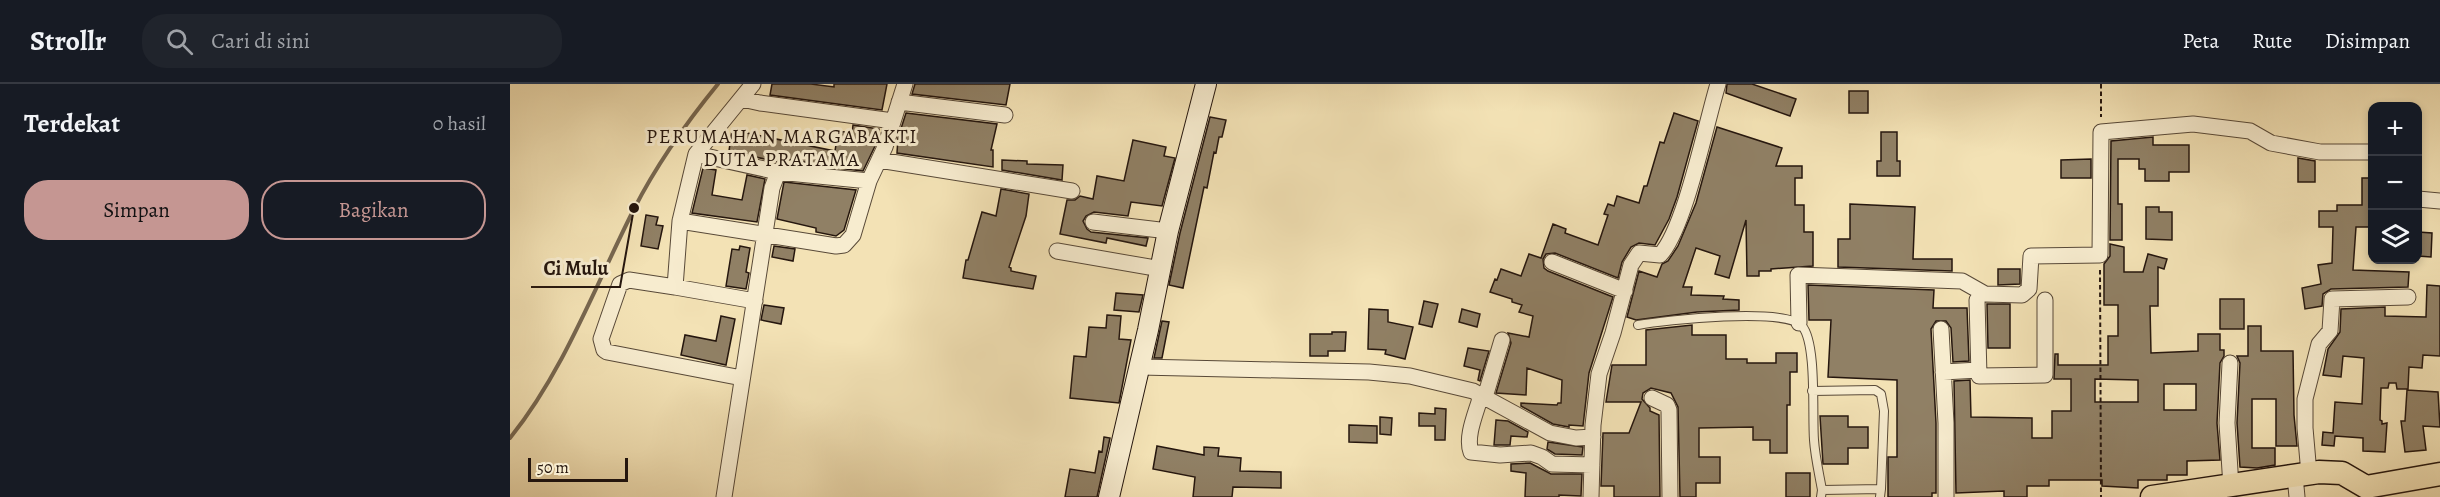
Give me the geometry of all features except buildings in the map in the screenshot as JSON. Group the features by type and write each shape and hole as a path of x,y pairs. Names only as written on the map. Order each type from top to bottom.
{"main road":[{"path":"2152,497 2231,486 2300,482 2334,471 2366,487 2440,474"}],"street":[{"path":"675,287 680,221 696,154 753,84"},
{"path":"680,221 836,246 844,245 853,235 869,181 879,160 904,84"},
{"path":"1109,497 1140,367 1168,231 1206,84"},
{"path":"1591,497 1593,437 1599,374 1631,265 1637,254 1647,252 1660,255 1672,234 1686,196 1718,84"},
{"path":"742,99 893,121"},
{"path":"899,102 1005,115"},
{"path":"1799,323 1798,275 1962,281 1985,294 2022,295 2029,289 2031,256 2100,255 2101,132 2193,124 2250,131 2271,143 2320,152 2368,152"},
{"path":"696,154 778,172 869,181"},
{"path":"879,160 1072,191"},
{"path":"724,497 772,188 778,172"},
{"path":"2422,199 2440,201"},
{"path":"1093,222 1168,231"},
{"path":"1057,251 1161,269"},
{"path":"1552,262 1625,291"},
{"path":"742,378 608,352 604,350 601,339 620,284 629,280 755,301"},
{"path":"2300,482 2305,399 2319,344 2330,331 2332,299 2408,297"},
{"path":"1977,300 1979,376 2045,375 2045,300"},
{"path":"1941,329 1946,423 1946,497"},
{"path":"1502,339 1471,429 1469,448 1471,452 1500,455 1531,453 1552,464 1592,465"},
{"path":"2230,363 2227,423 2231,486"},
{"path":"1140,367 1369,372 1410,376 1450,384 1483,396 1550,433 1576,438 1593,437"},
{"path":"1943,372 1979,370"},
{"path":"1652,398 1667,405 1669,410 1670,497"}],"lane":[{"path":"1638,325 1663,321 1749,317 1777,317 1799,323 1808,336 1814,441 1822,493 1881,493 1884,411 1881,394 1875,390 1812,390"}],"path":[{"path":"2101,84 2101,132"},
{"path":"2100,255 2101,497"}],"waterway":[{"path":"510,438 547,385 563,356 652,176 683,129 718,84"}],"place":[{"name":"Ci Mulu","path":"634,208"}],"district":[{"name":"PERUMAHAN MARGABAKTI DUTA PRATAMA","path":"782,148"}]}
